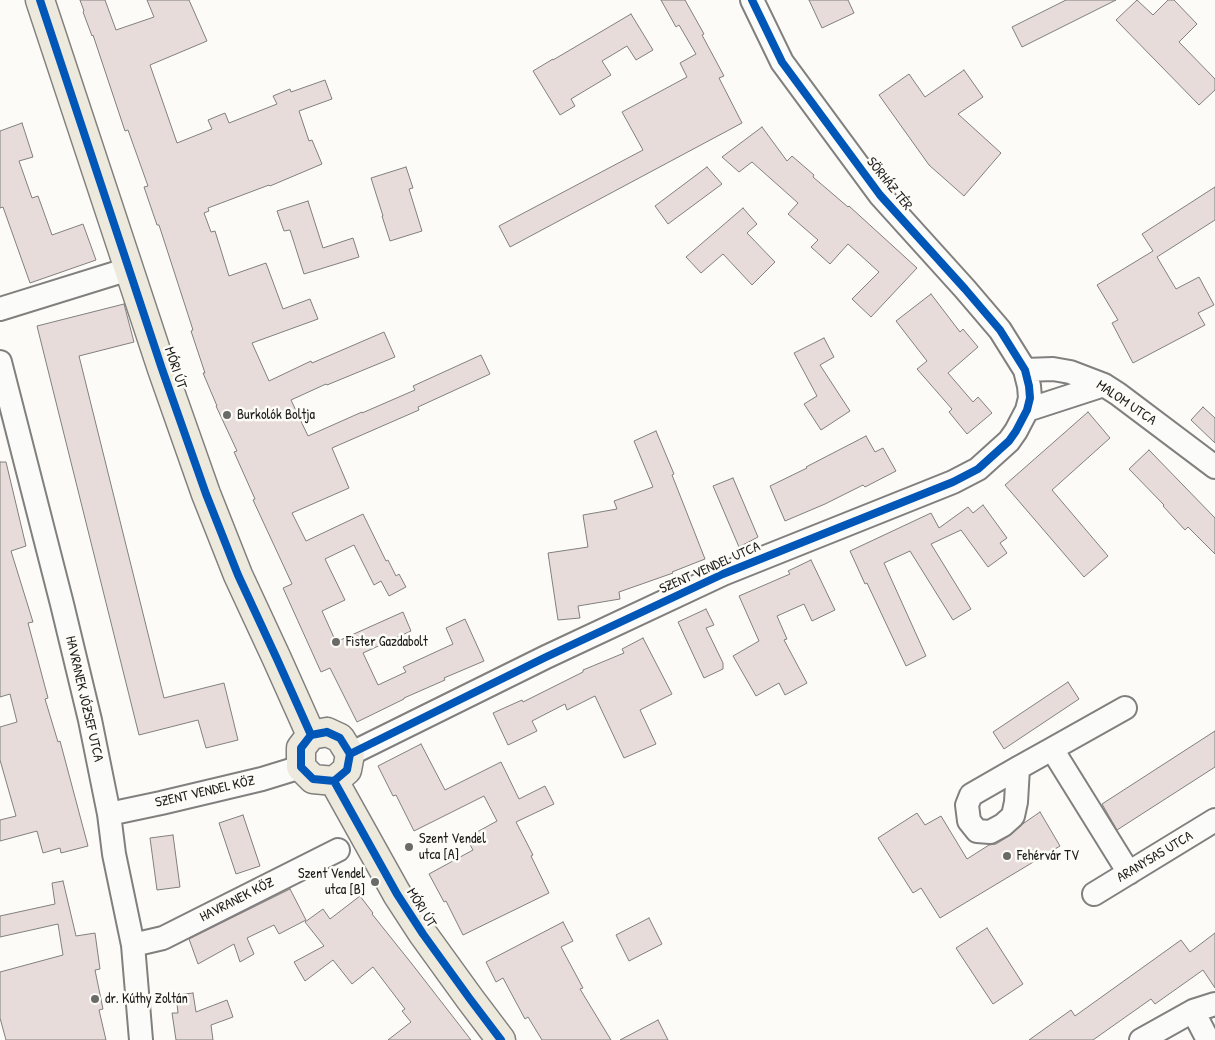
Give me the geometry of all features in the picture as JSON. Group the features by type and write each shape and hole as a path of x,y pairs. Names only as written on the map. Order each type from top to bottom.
{"main road":[{"name":"MÓRI ÚT","path":"40,0 176,411 206,494 238,575 278,659 311,735"},
{"path":"327,732 340,738 350,754 347,770 334,781 313,779 302,767 301,748 311,735 327,732"},
{"name":"MÓRI ÚT","path":"334,781 397,894 470,1000 501,1040"}],"street":[{"name":"SÖRHÁZ TÉR","path":"752,0 782,62 874,187 965,288 1000,330 1025,370"},
{"path":"0,309 129,269"},
{"name":"HAVRANEK JÓZSEF UTCA","path":"0,362 88,710 114,854 133,944 140,1040"},
{"name":"MALOM UTCA","path":"1025,370 1053,369 1070,372 1104,386 1118,394 1215,467"},
{"name":"SZENT VENDEL UTCA","path":"350,754 546,657 723,574 953,482 978,469 1009,441 1027,410 1030,386 1025,370"},
{"path":"1027,410 1104,386"},
{"path":"1018,768 1125,708"},
{"path":"1052,749 1129,873"},
{"name":"SZENT VENDEL KÖZ","path":"108,814 253,781 302,767"},
{"name":"ARANYSAS UTCA","path":"1094,894 1215,820"},
{"name":"HAVRANEK KÖZ","path":"133,944 162,938 338,850"},
{"path":"1141,1040 1193,1012 1215,1004"},
{"path":"1193,1012 1208,1040"}],"building":[{"path":"80,0 105,0 116,30 154,17 147,0 189,0 207,41 150,65 177,143 212,129 208,120 225,113 229,123 277,104 273,96 290,89 291,92 325,80 332,99 299,111 309,141 312,140 322,164 270,186 208,208 209,211 204,213 211,232 215,231 229,276 266,263 283,309 310,299 318,319 252,343 269,381 311,361 312,363 384,332 395,357 291,400 308,436 415,390 413,386 481,355 490,374 418,407 419,410 332,448 349,488 292,513 306,541 363,514 386,561 388,560 396,576 399,574 406,587 389,596 381,581 374,585 354,545 325,559 345,600 322,611 336,642 403,612 411,631 363,653 378,685 406,672 403,667 453,644 446,628 465,619 484,661 444,678 445,680 357,722 330,668 321,672 283,588 292,584 253,500 255,499 234,452 237,451 203,373 205,373 191,331 193,330 159,225 157,225 144,187 148,186 128,130 125,131"},
{"path":"661,0 685,0 724,76 719,78 742,123 510,247 499,226 643,150 622,112 687,77 680,63 696,54 679,25 676,27"},
{"path":"809,0 848,0 854,13 822,28"},
{"path":"1066,0 1116,0 1022,47 1012,27"},
{"path":"1137,0 1153,15 1168,0 1174,0 1197,24 1179,42 1215,79 1215,90 1199,105 1116,20"},
{"path":"631,14 653,50 636,60 627,46 602,61 611,75 571,99 575,106 560,115 533,71"},
{"path":"964,70 983,97 958,114 1001,153 964,196 929,165 879,95 909,74 925,97"},
{"path":"22,123 33,157 19,161 32,198 38,196 52,235 83,224 96,260 30,283 3,207 0,208 0,131"},
{"path":"762,127 787,161 792,156 814,175 813,177 849,206 917,268 871,317 852,299 879,272 848,244 830,264 811,247 818,240 788,214 798,203 752,162 739,172 722,157"},
{"path":"406,167 413,188 409,189 422,231 390,241 371,178"},
{"path":"707,167 722,184 668,224 655,206"},
{"path":"1215,187 1215,220 1157,257 1176,289 1199,277 1214,305 1198,313 1205,325 1133,363 1112,323 1118,320 1097,285 1153,251 1142,234"},
{"path":"308,201 323,248 353,238 359,257 304,274 290,230 284,231 277,211"},
{"path":"743,208 757,224 747,233 775,262 752,285 723,254 701,273 686,257"},
{"path":"931,294 960,332 963,329 978,347 948,373 973,402 978,397 992,413 967,434 949,412 952,409 917,369 927,361 896,321"},
{"path":"124,304 134,342 79,356 164,698 224,683 238,740 206,748 198,720 139,735 37,326"},
{"path":"824,338 834,357 820,365 850,411 821,430 804,404 817,396 794,353"},
{"path":"1203,407 1215,418 1215,443 1191,420"},
{"path":"1088,412 1110,438 1052,490 1108,556 1084,577 1005,485"},
{"path":"656,431 705,559 673,573 619,592 620,599 578,606 580,618 558,620 548,553 588,547 583,515 617,509 614,501 653,487 634,441"},
{"path":"866,436 875,452 883,448 896,471 865,487 863,485 785,521 770,486"},
{"path":"1149,450 1215,518 1215,554 1188,527 1185,530 1129,469"},
{"path":"0,462 6,462 26,546 11,551 33,622 28,623 48,698 45,699 58,742 60,741 88,846 61,853 60,848 43,853 37,831 0,841 0,820 16,816 0,760 0,727 17,722 10,694 0,697"},
{"path":"733,478 758,537 739,547 713,486"},
{"path":"983,505 1007,538 1000,543 1007,553 988,567 961,530 931,544 971,609 953,620 910,551 884,563 926,656 906,666 850,551 931,513 939,528 968,507 973,513"},
{"path":"811,560 835,610 812,621 804,604 777,616 787,639 784,640 807,683 785,695 779,683 756,696 733,656 759,641 739,596 790,574 788,571"},
{"path":"706,609 714,625 706,628 723,663 723,669 704,678 678,622"},
{"path":"643,638 672,694 640,710 656,744 624,758 595,696 567,710 565,704 532,721 537,731 508,745 493,713 522,700 523,702 583,672 583,670 624,653 622,649"},
{"path":"1068,682 1079,699 1004,749 993,732"},
{"path":"1215,731 1215,767 1117,830 1102,804"},
{"path":"421,744 445,790 501,762 519,799 545,786 554,804 516,822 533,855 531,856 549,893 463,935 446,901 444,902 429,874 473,850 466,838 497,821 484,796 414,831 396,795 393,796 378,766"},
{"path":"1040,812 1060,846 940,918 921,888 913,893 878,838 917,813 925,825 941,816 967,859 989,845 996,844 1009,836"},
{"path":"243,815 260,866 236,874 219,823"},
{"path":"173,835 180,887 157,890 150,838"},
{"path":"63,881 76,936 95,933 100,969 95,970 103,1009 99,1010 106,1040 6,1040 0,1018 0,972 63,955 58,924 0,937 0,916 55,904 52,883"},
{"path":"290,889 306,920 279,934 274,925 247,938 254,954 240,962 234,944 198,964 189,939"},
{"path":"360,896 471,1040 388,1040 411,1022 402,1011 405,1009 373,967 352,984 333,960 305,981 294,962 324,946 305,922 323,909 330,919"},
{"path":"649,918 662,944 629,961 616,935"},
{"path":"563,922 573,941 561,947 583,988 580,989 611,1040 542,1040 528,1017 525,1019 503,978 496,982 486,962"},
{"path":"987,928 1023,984 993,1004 956,948"},
{"path":"1215,933 1215,988 1203,970 1155,1004 1151,999 1093,1040 1029,1040 1071,1010 1075,1016 1181,940 1190,952"},
{"path":"193,993 196,1012 227,1000 233,1017 211,1025 213,1040 176,1040 172,1013 178,1013 176,995"},
{"path":"658,1020 668,1040 620,1040"}],"cycle path":[{"path":"40,0 162,369 206,494 238,575 311,735"},
{"path":"350,754 546,657 723,574 953,482 978,469 1009,441 1016,431 1027,410 1030,398 1025,370 1000,330 880,195 782,62 752,0"},
{"path":"327,732 340,738 350,754 347,770 334,781 313,779 301,767 301,748 311,735 327,732"},
{"path":"334,781 397,894 423,934 501,1040"}],"place":[{"name":"Burkolók Boltja","path":"227,415"},
{"name":"Fister Gazdabolt","path":"336,642"},
{"name":"Szent Vendel utca [A]","path":"409,847"},
{"name":"Fehérvár TV","path":"1007,856"},
{"name":"Szent Vendel utca [B]","path":"375,882"},
{"name":"dr. Kúthy Zoltán","path":"95,999"}]}
